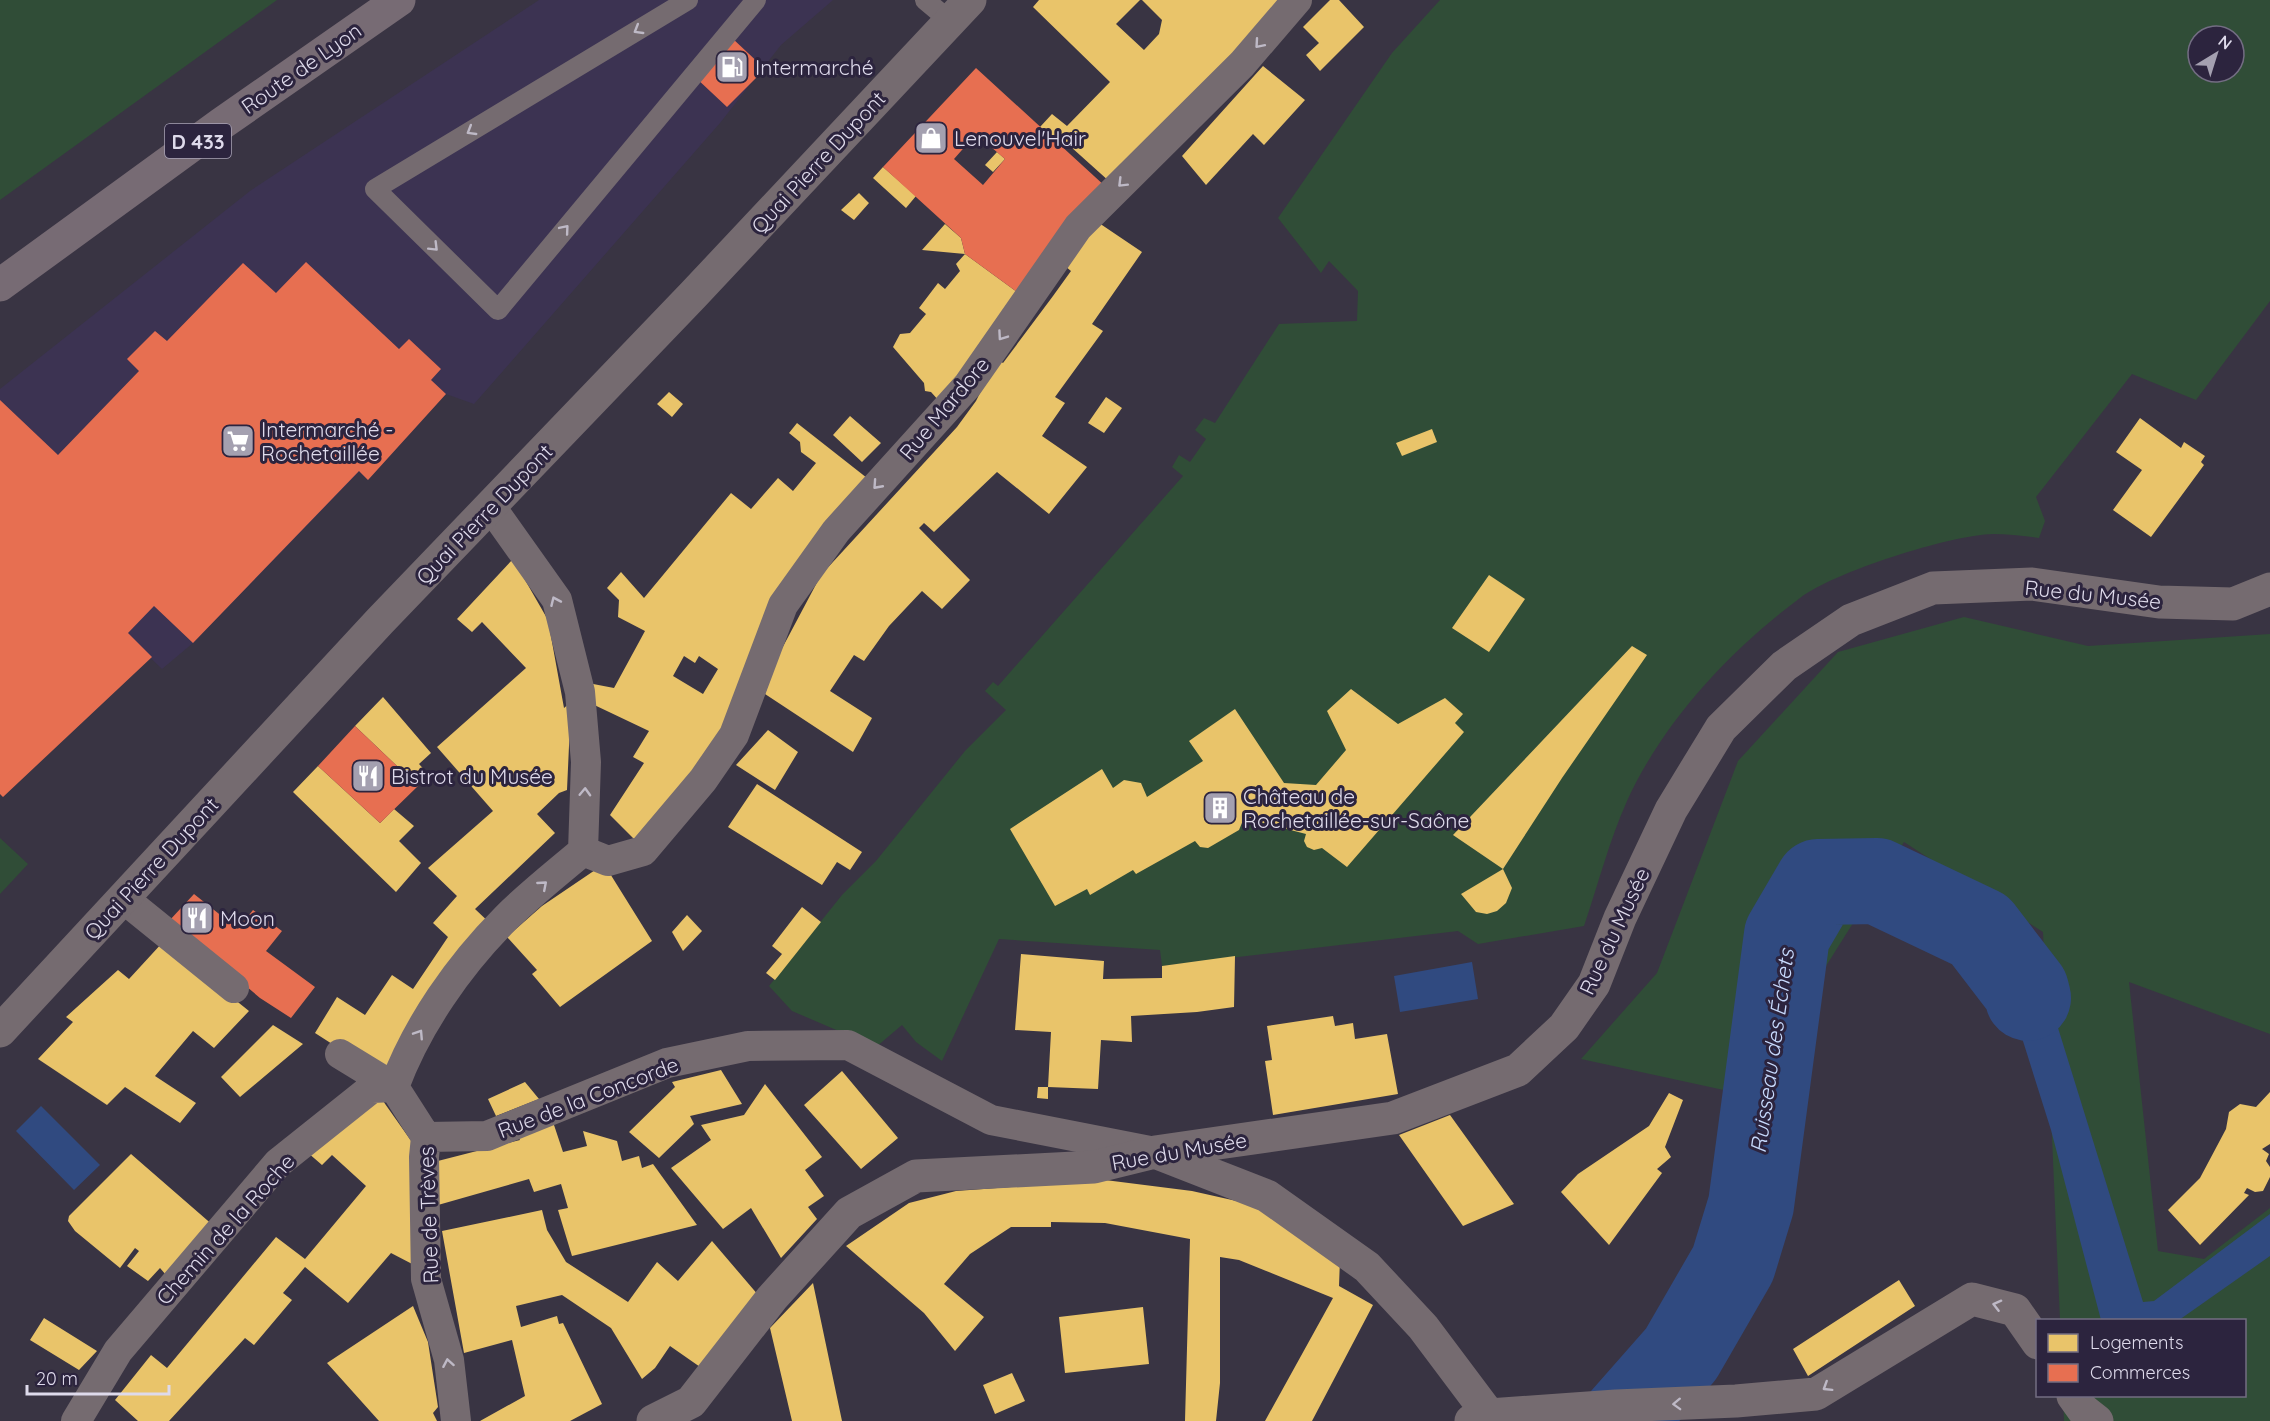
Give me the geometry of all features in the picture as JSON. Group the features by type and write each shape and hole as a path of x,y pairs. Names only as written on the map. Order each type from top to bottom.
{"main road":[{"name":"Route de Lyon","path":"0,285 221,124 399,0"}],"street":[{"name":"Rue Mardore","path":"583,851 608,861 643,851 703,780 734,735 783,605 836,531 968,385 1078,227 1242,64 1297,0"},
{"name":"Quai Pierre Dupont","path":"0,1030 380,621 491,507 960,11"},
{"path":"340,1054 394,1087 407,1051 456,977 506,919 583,851 586,762 580,692 557,600 491,507"},
{"name":"Rue du Musée","path":"653,1421 695,1411 772,1298 849,1213 916,1176 1094,1167 1155,1152 1393,1118 1518,1070 1564,1027 1594,984 1620,918 1671,810 1721,728 1784,666 1851,620 1934,588 2032,584 2159,602 2233,604 2270,589"},
{"path":"124,898 234,988"},
{"name":"Rue de la Concorde","path":"426,1137 487,1136 667,1063 748,1046 848,1045 991,1120 1155,1152"},
{"name":"Rue de Trèves","path":"394,1087 426,1137 424,1157 426,1279 448,1360 456,1421"},
{"name":"Chemin de la Roche","path":"76,1421 118,1351 278,1163 372,1088 394,1087"},
{"path":"1155,1152 1267,1196 1367,1267 1423,1327 1480,1418 1616,1406 1736,1401 1816,1394 1972,1299 2015,1310 2036,1342"},
{"path":"2074,1397 2083,1410 2097,1421"}],"lane":[{"path":"688,0 375,189 498,310 756,0"},
{"path":"925,0 960,11"}],"shaded area":[{"path":"539,0 833,0 781,45 720,123 474,404 446,394 368,480 359,472 193,643 162,669 0,511 0,389 250,191"}],"green space":[{"path":"0,0 277,0 0,200"},
{"path":"1440,0 2270,0 2270,301 2196,400 2132,374 2036,497 2045,521 2039,538 1999,534 1974,536 1893,557 1838,577 1816,588 1774,618 1748,641 1701,689 1679,716 1659,743 1642,772 1615,832 1584,926 1478,944 1458,931 1162,966 1160,950 999,939 942,1061 916,1042 902,1025 876,1047 792,1011 769,986 842,895 876,861 965,751 1006,710 985,691 993,682 998,686 1183,476 1172,467 1179,455 1190,462 1206,439 1195,430 1204,418 1215,423 1279,324 1357,321 1358,291 1329,261 1321,273 1278,218 1392,53"},
{"path":"1964,617 2088,646 2270,634 2270,1034 2129,982 2158,1251 2204,1259 2270,1208 2270,1421 2064,1421 2063,1397 2246,1397 2246,1319 2060,1319 2043,932 1904,842 1799,1009 1733,1092 1581,1059 1657,973 1738,761 1838,652"},
{"path":"0,838 28,864 0,894"}],"water":[{"path":"1844,849 1904,863 1934,876 1910,910 1877,905 1850,907 1829,916 1812,930 1800,950 1791,973 1781,1031 1776,1096 1748,1133 1758,1017 1777,929 1794,892 1815,864"},
{"path":"1966,893 2019,930 2041,973 2143,1302 2154,1301 2270,1214 2270,1256 2180,1319 2101,1319 2051,1130 2017,1022 1982,954 1945,923"},
{"path":"1472,962 1478,999 1400,1012 1394,976"},
{"path":"41,1106 100,1165 74,1190 16,1131"},
{"path":"1769,1164 1753,1239 1681,1381 1637,1382 1695,1307 1715,1269 1735,1210"}],"building: Logements":[{"path":"1039,0 1140,0 1116,24 1144,50 1159,34 1162,20 1142,0 1289,0 1110,182 1061,138 1056,141 1040,127 1052,114 1067,126 1110,82 1033,7"},
{"path":"1330,0 1339,0 1364,27 1320,71 1306,55 1319,43 1303,27"},
{"path":"1263,66 1305,100 1264,145 1253,134 1206,185 1182,156"},
{"path":"997,152 1005,159 993,172 985,165"},
{"path":"883,167 916,196 906,208 873,178"},
{"path":"859,193 869,203 854,220 841,210"},
{"path":"1099,223 1142,252 1092,324 1103,331 1055,397 1065,403 1042,436 1087,467 1049,514 997,472 934,532 924,523 919,528 970,580 942,609 922,591 889,626 864,661 854,655 830,691 872,718 853,752 765,694 778,656 821,575 957,427 976,401 997,359 1003,363 1071,271 1065,266"},
{"path":"945,224 961,238 965,254 922,250"},
{"path":"965,254 1017,292 940,402 931,392 925,391 924,383 893,347 900,334 910,333 926,314 919,308 938,283 945,289 960,271 956,264"},
{"path":"669,392 683,404 672,417 657,404"},
{"path":"1106,397 1122,408 1104,433 1088,423"},
{"path":"850,416 881,443 862,462 833,435"},
{"path":"2140,418 2181,448 2184,442 2205,456 2201,462 2204,465 2151,537 2113,510 2142,470 2116,452"},
{"path":"797,423 867,478 743,702 696,781 635,840 610,815 644,763 633,757 649,731 588,702 588,683 614,688 645,631 618,617 619,600 607,588 621,572 644,598 731,493 751,509 778,478 793,491 816,463 801,452 800,442 789,433","holes":["684,656 695,663 699,656 718,669 703,694 673,676"]},
{"path":"1432,429 1437,442 1402,456 1396,443"},
{"path":"513,559 548,620 564,708 571,702 567,790 559,793 537,814 555,833 475,909 494,927 382,1076 315,1033 337,997 365,1015 392,975 413,989 448,937 433,923 457,896 428,868 493,811 437,747 526,668 482,622 472,632 457,619"},
{"path":"1489,575 1525,599 1489,652 1452,628"},
{"path":"1632,646 1647,655 1562,778 1503,869 1453,835"},
{"name":"Château de Rochetaillée-sur-Saône","path":"1351,689 1398,724 1445,698 1463,714 1455,723 1464,732 1347,867 1322,848 1314,850 1307,847 1304,841 1306,834 1244,818 1239,830 1208,848 1200,847 1195,841 1136,874 1133,870 1090,895 1087,889 1055,906 1010,829 1102,769 1113,788 1124,780 1141,783 1147,797 1203,761 1189,741 1235,709 1284,783 1316,785 1346,750 1327,711"},
{"path":"383,697 431,753 419,764 429,775 418,786 355,726"},
{"path":"768,730 798,752 775,790 736,765"},
{"path":"318,766 380,823 394,809 414,826 399,841 421,863 396,892 293,792"},
{"path":"757,784 862,852 850,870 837,862 822,885 728,827"},
{"path":"604,864 652,941 560,1007 532,974 537,970 507,937 542,906"},
{"path":"1503,869 1512,888 1506,903 1497,911 1487,914 1476,912 1461,894"},
{"path":"802,907 821,922 775,980 766,973 782,954 772,946"},
{"path":"687,915 702,931 683,951 672,932"},
{"path":"163,942 249,1011 214,1048 193,1031 155,1076 196,1103 180,1123 125,1087 107,1105 38,1059 73,1022 66,1017 118,970 129,979"},
{"path":"1021,954 1104,961 1103,979 1162,978 1162,966 1235,956 1234,1007 1131,1016 1132,1042 1101,1040 1098,1089 1048,1087 1051,1032 1015,1030"},
{"path":"1333,1016 1335,1026 1353,1023 1355,1039 1387,1034 1398,1094 1273,1115 1265,1061 1272,1060 1267,1026"},
{"path":"273,1025 303,1044 240,1097 221,1077"},
{"path":"721,1070 742,1104 690,1116 694,1124 659,1158 629,1132 675,1087 672,1082"},
{"path":"842,1071 898,1138 861,1169 804,1105"},
{"path":"525,1082 539,1099 496,1116 488,1099"},
{"path":"765,1084 822,1157 805,1170 824,1196 808,1207 817,1219 781,1258 751,1208 723,1229 671,1168 711,1140 701,1125 744,1115"},
{"path":"1038,1087 1048,1087 1048,1099 1037,1098"},
{"path":"376,1091 414,1145 416,1266 391,1253 348,1303 305,1267 283,1293 292,1300 254,1345 245,1338 169,1421 138,1421 115,1400 151,1355 167,1368 276,1237 305,1259 366,1186 332,1155 322,1165 307,1152"},
{"path":"2270,1092 2270,1144 2262,1149 2269,1154 2266,1161 2270,1167 2270,1177 2263,1191 2255,1192 2247,1188 2244,1193 2249,1195 2200,1245 2168,1210 2200,1178 2226,1129 2229,1112 2240,1104 2256,1107"},
{"path":"1669,1093 1683,1100 1665,1147 1671,1157 1657,1169 1662,1173 1609,1245 1561,1192 1578,1174 1649,1126"},
{"path":"1450,1115 1514,1204 1463,1226 1399,1135"},
{"path":"553,1122 563,1152 587,1146 583,1131 617,1141 622,1161 639,1156 642,1168 653,1164 697,1225 572,1256 558,1210 568,1208 561,1184 534,1192 529,1179 438,1205 430,1163 520,1140 516,1132"},
{"path":"131,1154 215,1227 166,1275 160,1268 148,1281 127,1266 139,1251 135,1248 120,1268 75,1231 68,1221 69,1216"},
{"path":"1105,1180 1192,1191 1241,1202 1273,1214 1340,1259 1339,1286 1373,1305 1312,1421 1265,1421 1333,1298 1239,1260 1220,1257 1220,1383 1216,1421 1185,1421 1190,1239 1105,1223 1051,1222 1051,1227 1011,1227 970,1254 944,1284 984,1317 955,1351 924,1313 846,1246 909,1203 956,1191"},
{"path":"542,1210 547,1230 566,1262 628,1302 657,1262 678,1281 712,1241 759,1296 703,1369 670,1346 655,1368 642,1379 611,1328 562,1295 516,1306 521,1327 557,1316 559,1324 563,1323 602,1404 570,1421 480,1421 525,1396 512,1340 464,1353 442,1231"},
{"path":"1899,1280 1915,1306 1808,1376 1793,1349"},
{"path":"813,1283 842,1421 792,1421 770,1328"},
{"path":"413,1306 428,1342 438,1407 433,1413 437,1421 379,1421 327,1363"},
{"path":"1143,1307 1149,1364 1065,1373 1059,1317"},
{"path":"44,1318 97,1351 79,1370 30,1340"},
{"path":"1012,1373 1025,1401 995,1414 983,1385"}],"building: Commerces":[{"path":"732,38 765,69 727,107 695,77"},
{"path":"976,68 1106,187 1017,292 965,254 961,238 883,167","holes":["976,134 1005,159 983,185 954,159"]},
{"name":"Intermarché - Rochetaillée","path":"306,262 399,349 409,339 441,369 431,380 446,394 368,480 359,471 193,643 154,606 128,633 152,657 3,797 0,794 0,400 58,455 139,371 127,359 155,331 167,341 243,263 276,293"},
{"name":"Bistrot du Musée","path":"355,726 418,786 380,823 318,766"},
{"path":"194,894 238,929 253,910 282,931 266,951 315,987 291,1018 260,998 169,921"}],"waterway":[{"name":"Ruisseau des Échets","path":"1622,1421 1681,1354 1733,1264 1751,1205 1787,935 1818,882 1877,881 1980,930 2026,990 2028,998"}],"place":[{"name":"Intermarché","path":"732,67"},
{"name":"Lenouvel'Hair","path":"931,138"},
{"name":"Intermarché - Rochetaillée","path":"238,441"},
{"name":"Bistrot du Musée","path":"368,776"},
{"name":"Château de Rochetaillée-sur-Saône","path":"1220,808"},
{"name":"Moon","path":"197,918"}]}
